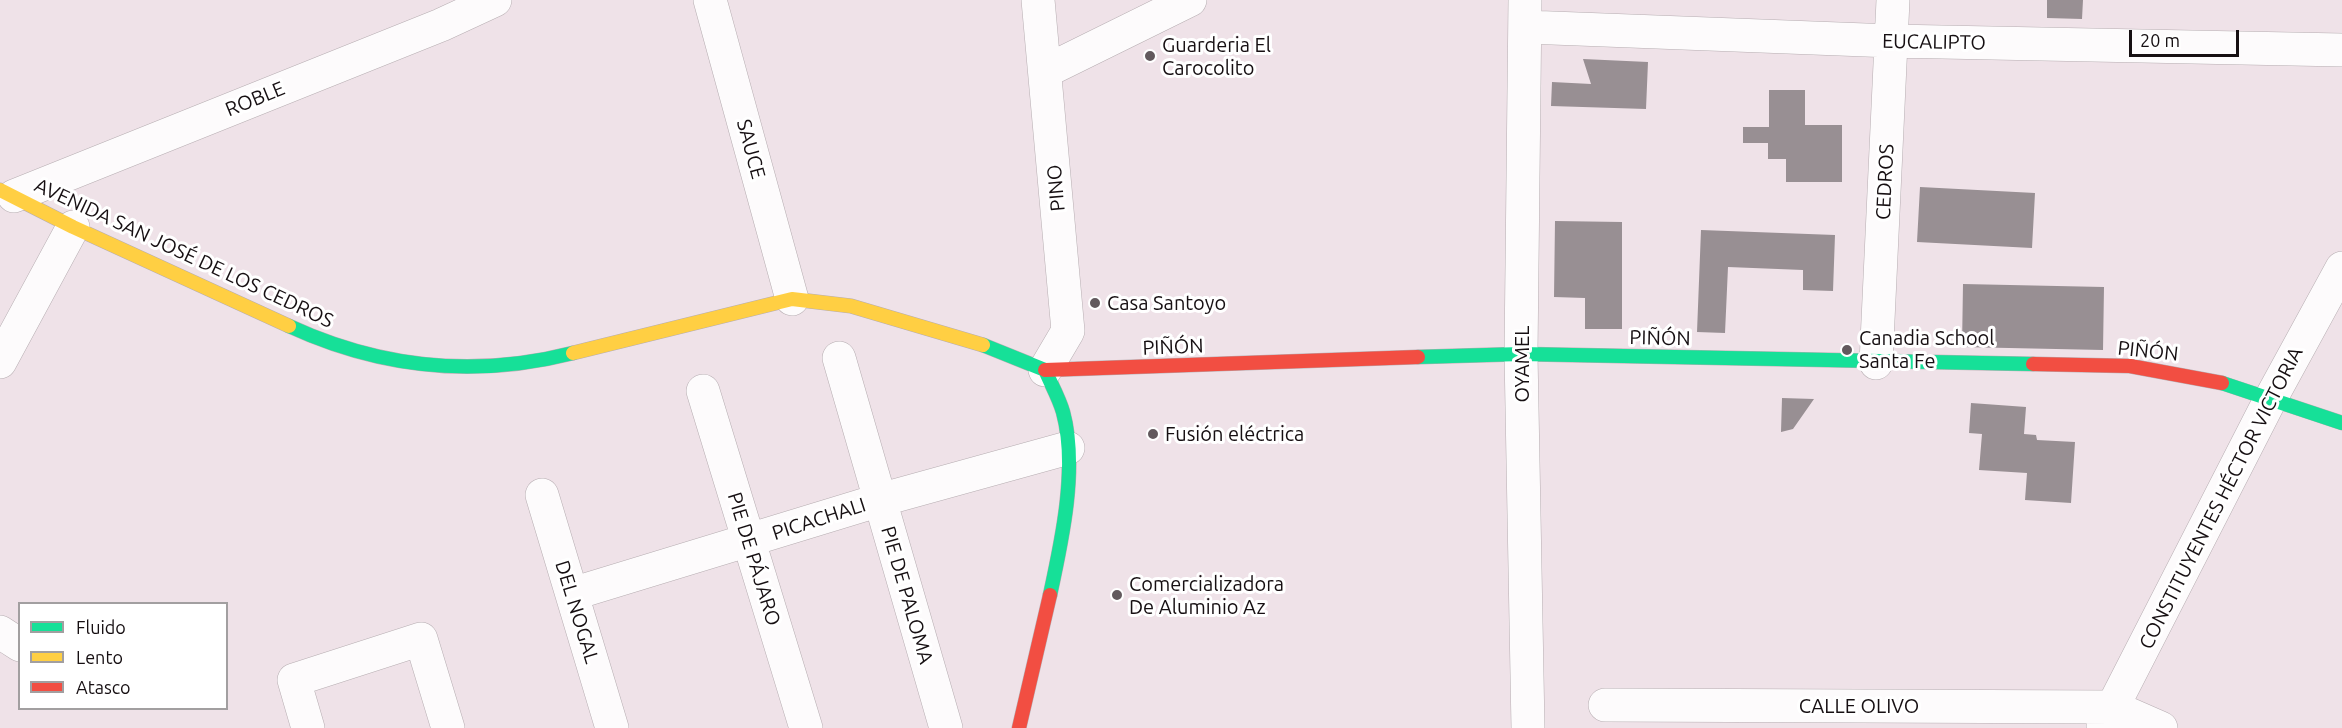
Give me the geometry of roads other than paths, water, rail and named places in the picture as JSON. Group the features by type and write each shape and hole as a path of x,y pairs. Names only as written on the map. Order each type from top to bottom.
{"street":[{"name":"ROBLE","path":"7,193 435,12 495,0"},
{"name":"SAUCE","path":"710,0 792,299"},
{"name":"PINO","path":"1038,0 1068,331 1045,370"},
{"path":"1046,71 1190,0"},
{"name":"CEDROS","path":"1876,363 1893,0"},
{"name":"EUCALIPTO","path":"1526,14 1892,41 2342,50"},
{"name":"OYAMEL","path":"1526,14 1521,354 1528,728"},
{"name":"AVENIDA SAN JOSÉ DE LOS CEDROS","path":"7,193 73,227 321,341 402,363 465,368 530,364 792,299 823,298 959,335 1006,352 1045,370"},
{"path":"0,362 73,227"},
{"name":"CONSTITUYENTES HÉCTOR VICTORIA","path":"2108,718 2271,398 2342,268"},
{"name":"PIÑÓN","path":"1045,370 1521,354 1876,363 2130,366 2208,378 2342,423"},
{"name":"PIE DE PALOMA","path":"839,358 946,728"},
{"path":"1019,728 1054,571 1065,503 1068,448 1064,414 1045,370"},
{"name":"PIE DE PÁJARO","path":"703,390 806,728"},
{"name":"PICACHALI","path":"572,594 880,500 1068,448"},
{"name":"DEL NOGAL","path":"542,495 612,728"},
{"path":"0,632 18,644"},
{"path":"308,728 294,680 421,639 448,728"},
{"name":"CALLE OLIVO","path":"1605,705 2108,718"},
{"path":"2108,718 2161,728"}],"place":[{"name":"Guarderia El Carocolito","path":"1150,56"},
{"name":"Casa Santoyo","path":"1095,303"},
{"name":"Canadia School Santa Fe","path":"1847,350"},
{"name":"Fusión eléctrica","path":"1153,434"},
{"name":"Comercializadora De Aluminio Az","path":"1117,595"}]}
